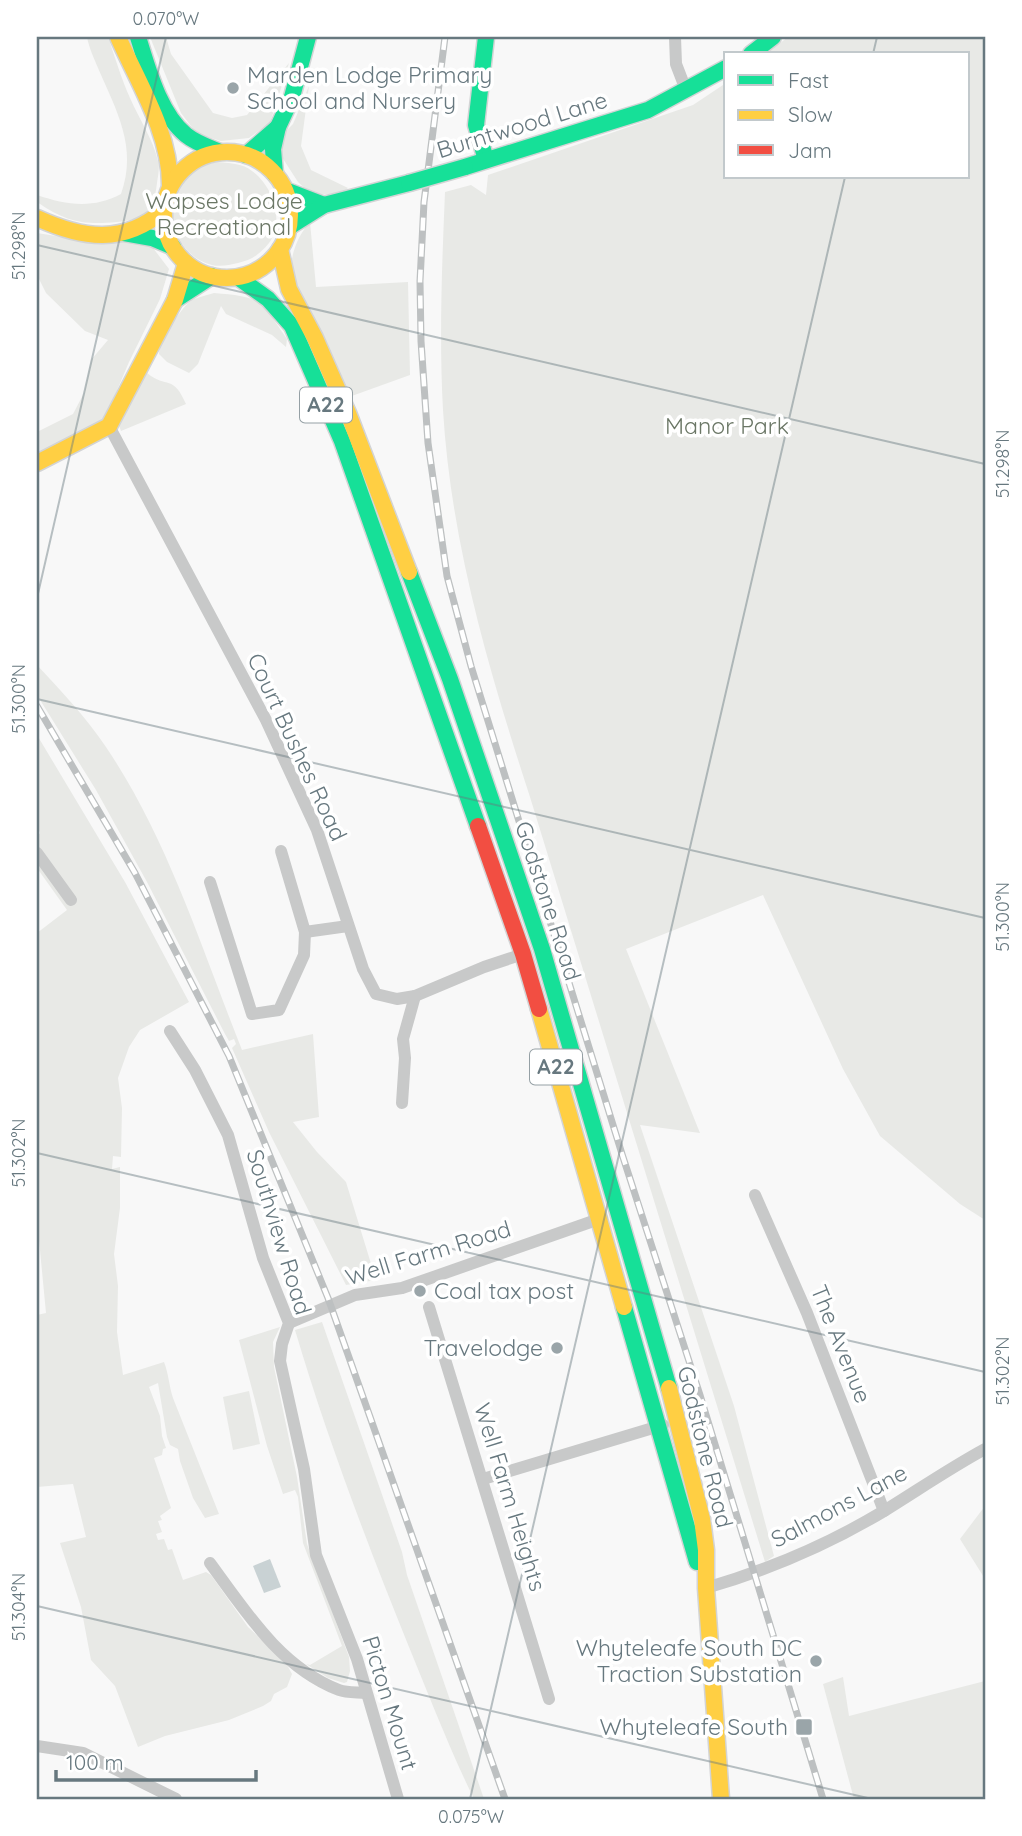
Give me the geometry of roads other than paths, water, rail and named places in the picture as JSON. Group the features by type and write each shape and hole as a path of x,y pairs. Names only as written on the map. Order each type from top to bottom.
{"main road":[{"path":"118,37 164,139 170,161 170,185 164,223 173,247 186,263 212,276 239,278 265,265 280,249 289,227 290,208 285,190 275,174 262,162 246,155 220,152 196,142 179,128 150,70 138,37"},
{"path":"275,174 273,149 278,127 292,97 308,37"},
{"path":"486,37 476,125 486,159"},
{"path":"754,52 773,37"},
{"name":"Burntwood Lane","path":"289,227 324,205 465,167 648,110 724,69"},
{"path":"246,155 278,127"},
{"path":"170,185 189,164 220,152"},
{"path":"285,190 324,205"},
{"path":"124,233 143,227 164,210"},
{"path":"37,218 57,228 82,234 124,233 173,247"},
{"name":"Godstone Road","path":"280,249 289,289 315,338 523,954 660,1426 694,1555 706,1588"},
{"path":"37,463 109,426 175,300 186,263"},
{"path":"175,300 212,276"},
{"name":"Godstone Road","path":"239,278 264,294 283,313 340,416 450,679 541,948 678,1421 702,1519 721,1799"},
{"path":"461,776 481,770"}],"street":[{"path":"675,37 676,64 686,90"},
{"name":"Court Bushes Road","path":"109,426 266,720 317,830 363,969 376,994 397,999 415,996 523,954"},
{"path":"210,882 251,1014 279,1010 304,955 305,932 281,850"},
{"path":"37,853 71,900"},
{"path":"305,932 348,926"},
{"path":"402,1103 405,1058 403,1039 415,996"},
{"name":"Southview Road","path":"170,1031 195,1070 228,1135 263,1258 289,1323 280,1361 304,1469 317,1555 342,1619"},
{"name":"The Avenue","path":"755,1195 807,1313 884,1511"},
{"name":"Well Farm Road","path":"289,1323 355,1295 401,1288 619,1212"},
{"name":"Well Farm Heights","path":"429,1307 549,1699"},
{"path":"482,1479 678,1421"},
{"name":"Salmons Lane","path":"706,1588 783,1562 884,1511 933,1478 985,1449"},
{"path":"210,1563 270,1643 303,1671 342,1691 366,1693"},
{"name":"Picton Mount","path":"342,1619 398,1799"},
{"path":"37,1746 83,1753 176,1799"}],"railway":[{"path":"445,37 424,202 420,281 428,443 447,576 471,666 622,1154 700,1395 823,1799"},
{"path":"37,706 135,873 229,1056 328,1298 505,1799"}],"place":[{"name":"Marden Lodge Primary School and Nursery","path":"233,88"},
{"name":"Coal tax post","path":"420,1291"},
{"name":"Travelodge","path":"557,1348"},
{"name":"Whyteleafe South DC Traction Substation","path":"816,1661"},
{"name":"Whyteleafe South","path":"804,1727"}],"park label":[{"name":"Wapses Lodge Recreational","path":"224,214"},
{"name":"Manor Park","path":"727,426"}]}
